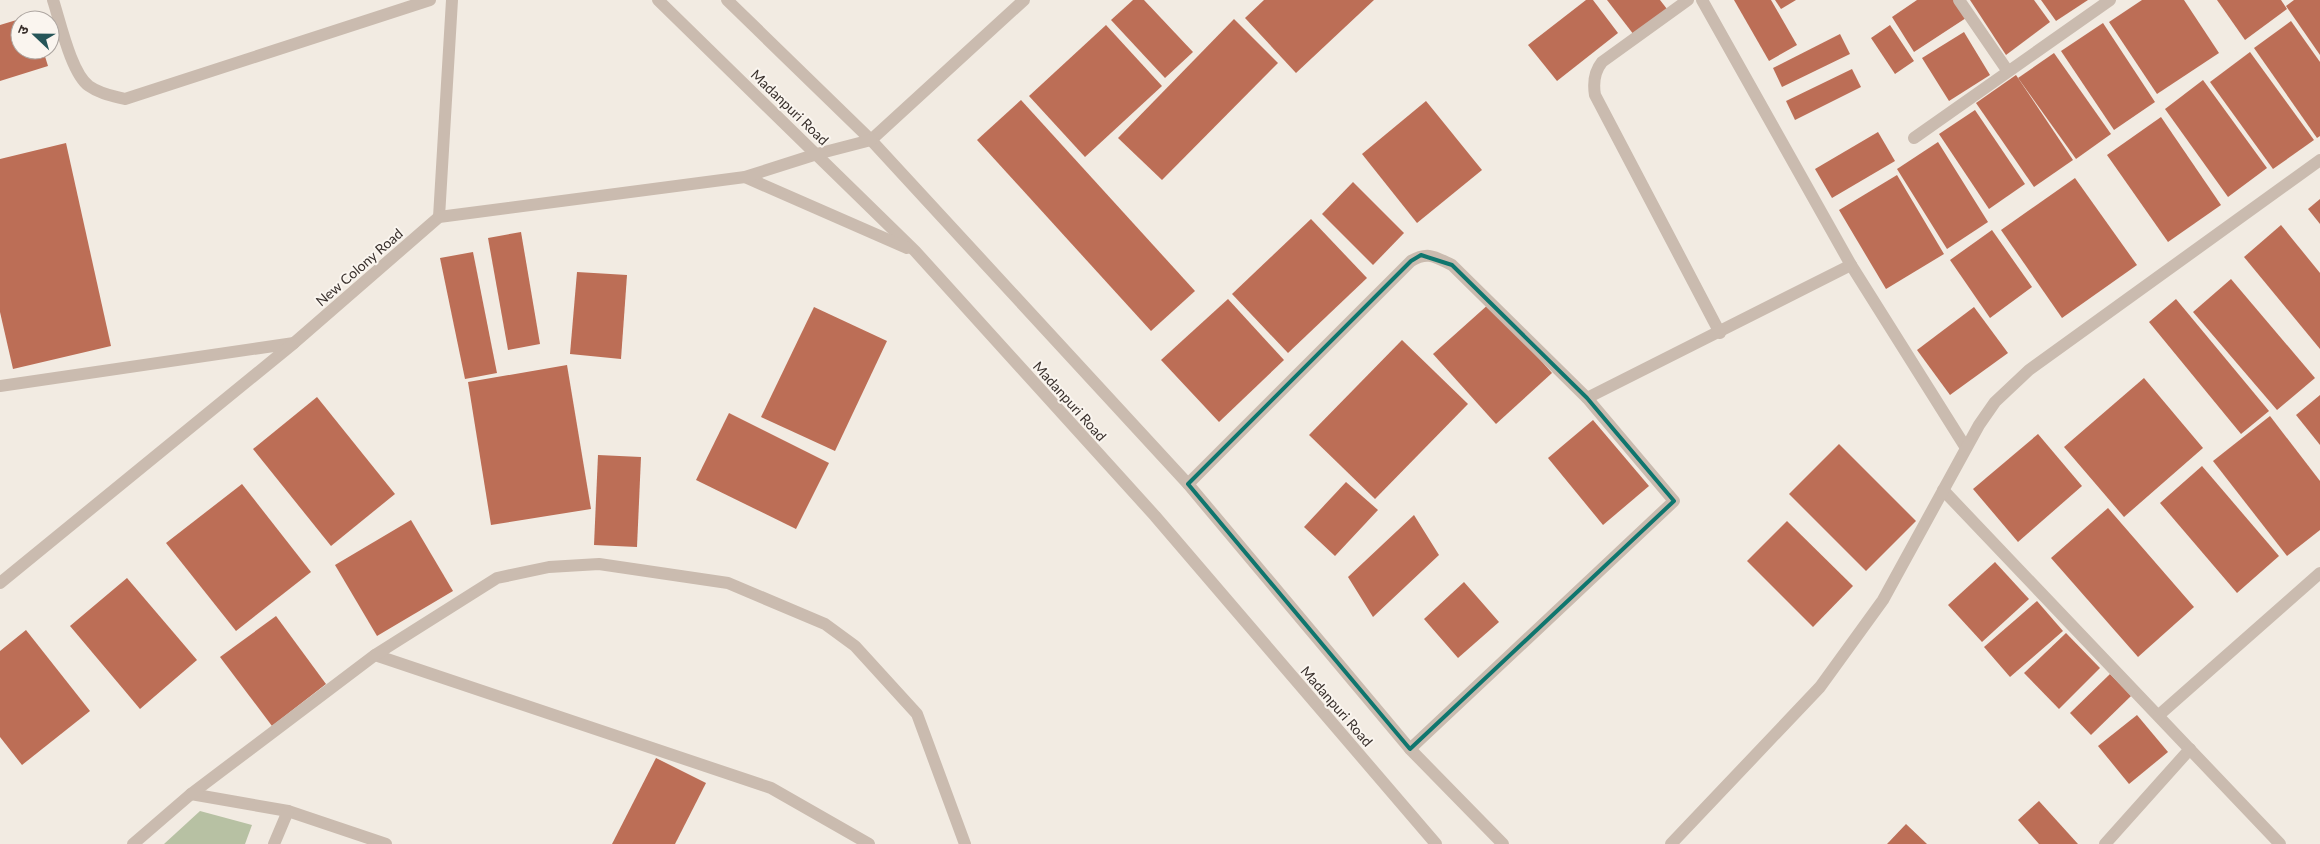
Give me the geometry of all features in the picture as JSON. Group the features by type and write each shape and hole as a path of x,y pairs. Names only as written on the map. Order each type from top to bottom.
{"street":[{"path":"53,0 76,68 87,85 104,94 125,99 430,0"},
{"path":"452,0 439,217 745,177 817,154 871,140 1024,0"},
{"name":"Madanpuri Road","path":"658,0 915,251 1155,516 1436,844"},
{"name":"Madanpuri Road","path":"727,0 871,140 1188,484 1410,749 1502,844"},
{"path":"1688,0 1602,62 1597,68 1593,85 1595,95 1720,333"},
{"path":"1702,0 1851,265 1966,448"},
{"path":"1960,0 2007,70"},
{"path":"1914,138 2007,70 2110,0"},
{"path":"1671,844 1820,688 1883,600 1942,490 1995,402 2029,370 2320,160"},
{"path":"745,177 915,251"},
{"name":"New Colony Road","path":"0,583 294,343 439,217"},
{"path":"1188,484 1411,261 1422,255 1434,256 1452,265 1587,398 1674,501 1410,749"},
{"path":"1587,398 1720,333 1851,265"},
{"path":"0,386 294,343"},
{"path":"1942,490 2159,715 2280,844"},
{"path":"133,844 191,794 375,655 497,578 549,567 599,564 728,583 825,624 855,646 881,672 917,714 965,844"},
{"path":"2159,715 2320,573"},
{"path":"375,655 771,788 869,844"},
{"path":"2105,844 2190,748"},
{"path":"191,794 288,811 386,844"},
{"path":"274,844 288,811"}],"highlighted area":[{"path":"1421,255 1452,265 1587,398 1674,501 1410,749 1188,484 1411,261"}],"green space":[{"path":"200,811 252,825 245,844 164,844"}],"building":[{"path":"1133,0 1144,0 1193,52 1165,78 1111,20"},
{"path":"1264,0 1374,0 1296,73 1245,18"},
{"path":"1586,0 1593,0 1618,33 1557,81 1528,45"},
{"path":"1607,0 1660,0 1667,9 1634,35"},
{"path":"1734,0 1771,0 1797,45 1769,61"},
{"path":"1775,0 1796,0 1781,9"},
{"path":"1917,0 1955,0 1966,18 1914,52 1892,17"},
{"path":"1970,0 2034,0 2050,22 2006,55"},
{"path":"2041,0 2088,0 2056,21"},
{"path":"2142,0 2184,0 2219,53 2157,94 2109,22"},
{"path":"2217,0 2281,0 2287,9 2245,40"},
{"path":"2294,0 2320,0 2320,55 2286,6"},
{"path":"1234,19 1278,63 1162,180 1118,138"},
{"path":"2291,21 2320,62 2320,136 2317,138 2254,48"},
{"path":"10,22 10,60 46,60 48,66 0,81 0,25"},
{"path":"2103,23 2155,102 2114,130 2061,51"},
{"path":"1106,25 1162,86 1085,157 1029,96"},
{"path":"1890,25 1914,61 1895,74 1871,38"},
{"path":"1964,32 1990,75 1949,101 1922,58"},
{"path":"1840,34 1850,54 1782,87 1773,68"},
{"path":"2250,52 2314,140 2273,169 2210,82"},
{"path":"2054,53 2111,134 2076,159 2018,78"},
{"path":"1852,69 1861,87 1795,120 1786,101"},
{"path":"2016,75 2073,160 2034,187 1976,103"},
{"path":"2203,80 2267,168 2228,197 2165,109"},
{"path":"1021,100 1195,291 1151,331 977,140"},
{"path":"1426,101 1482,170 1417,223 1362,154"},
{"path":"1975,110 2025,184 1989,209 1939,134"},
{"path":"2161,117 2221,205 2168,242 2107,155"},
{"path":"1878,132 1895,161 1832,198 1815,169"},
{"path":"1938,142 1988,222 1947,249 1897,169"},
{"path":"66,143 111,346 13,369 0,312 0,159"},
{"path":"1897,175 1944,254 1886,289 1839,210"},
{"path":"2075,178 2137,265 2062,318 2001,230"},
{"path":"1353,182 1404,233 1373,265 1322,214"},
{"path":"2320,199 2320,224 2308,209"},
{"path":"1311,219 1367,278 1288,353 1232,294"},
{"path":"2281,225 2320,273 2320,349 2244,257"},
{"path":"1992,230 2032,287 1990,318 1950,260"},
{"path":"521,232 540,344 508,350 488,238"},
{"path":"473,252 497,373 465,379 440,258"},
{"path":"577,272 627,275 621,359 570,354"},
{"path":"2231,279 2315,378 2277,410 2193,312"},
{"path":"1228,299 1284,360 1219,422 1161,360"},
{"path":"2176,299 2269,411 2241,434 2149,322"},
{"path":"1490,303 1552,373 1496,424 1433,354"},
{"path":"814,307 887,341 835,451 761,417"},
{"path":"1974,307 2008,353 1950,395 1917,350"},
{"path":"1402,340 1468,404 1375,499 1309,435"},
{"path":"567,365 591,509 491,525 468,382"},
{"path":"2144,378 2203,448 2124,517 2064,447"},
{"path":"2320,395 2320,445 2296,415"},
{"path":"317,397 395,494 331,546 253,449"},
{"path":"729,413 829,463 796,529 696,480"},
{"path":"2270,416 2320,481 2320,530 2287,556 2213,461"},
{"path":"1593,420 1649,486 1603,525 1548,458"},
{"path":"2038,434 2082,486 2018,542 1973,489"},
{"path":"1839,444 1916,521 1866,571 1789,494"},
{"path":"598,455 641,457 637,547 594,545"},
{"path":"2202,466 2279,556 2237,593 2160,503"},
{"path":"1346,482 1378,510 1335,556 1304,527"},
{"path":"242,484 311,572 236,631 166,543"},
{"path":"2108,508 2194,607 2138,657 2051,558"},
{"path":"1414,515 1439,555 1373,617 1348,577"},
{"path":"411,520 453,591 377,636 335,565"},
{"path":"1787,521 1853,586 1813,627 1747,561"},
{"path":"1995,562 2029,599 1982,642 1948,605"},
{"path":"127,578 197,660 140,709 70,626"},
{"path":"1464,582 1499,622 1458,658 1424,619"},
{"path":"2037,601 2063,631 2010,677 1984,647"},
{"path":"276,616 326,684 272,726 220,657"},
{"path":"26,630 90,711 22,765 0,737 0,651"},
{"path":"2066,633 2100,668 2059,709 2024,673"},
{"path":"2110,674 2131,696 2091,735 2070,713"},
{"path":"2137,715 2168,752 2129,784 2098,746"},
{"path":"656,758 706,783 675,844 612,844"},
{"path":"2039,801 2078,844 2039,844 2018,820"},
{"path":"1906,824 1927,844 1887,844"}]}
